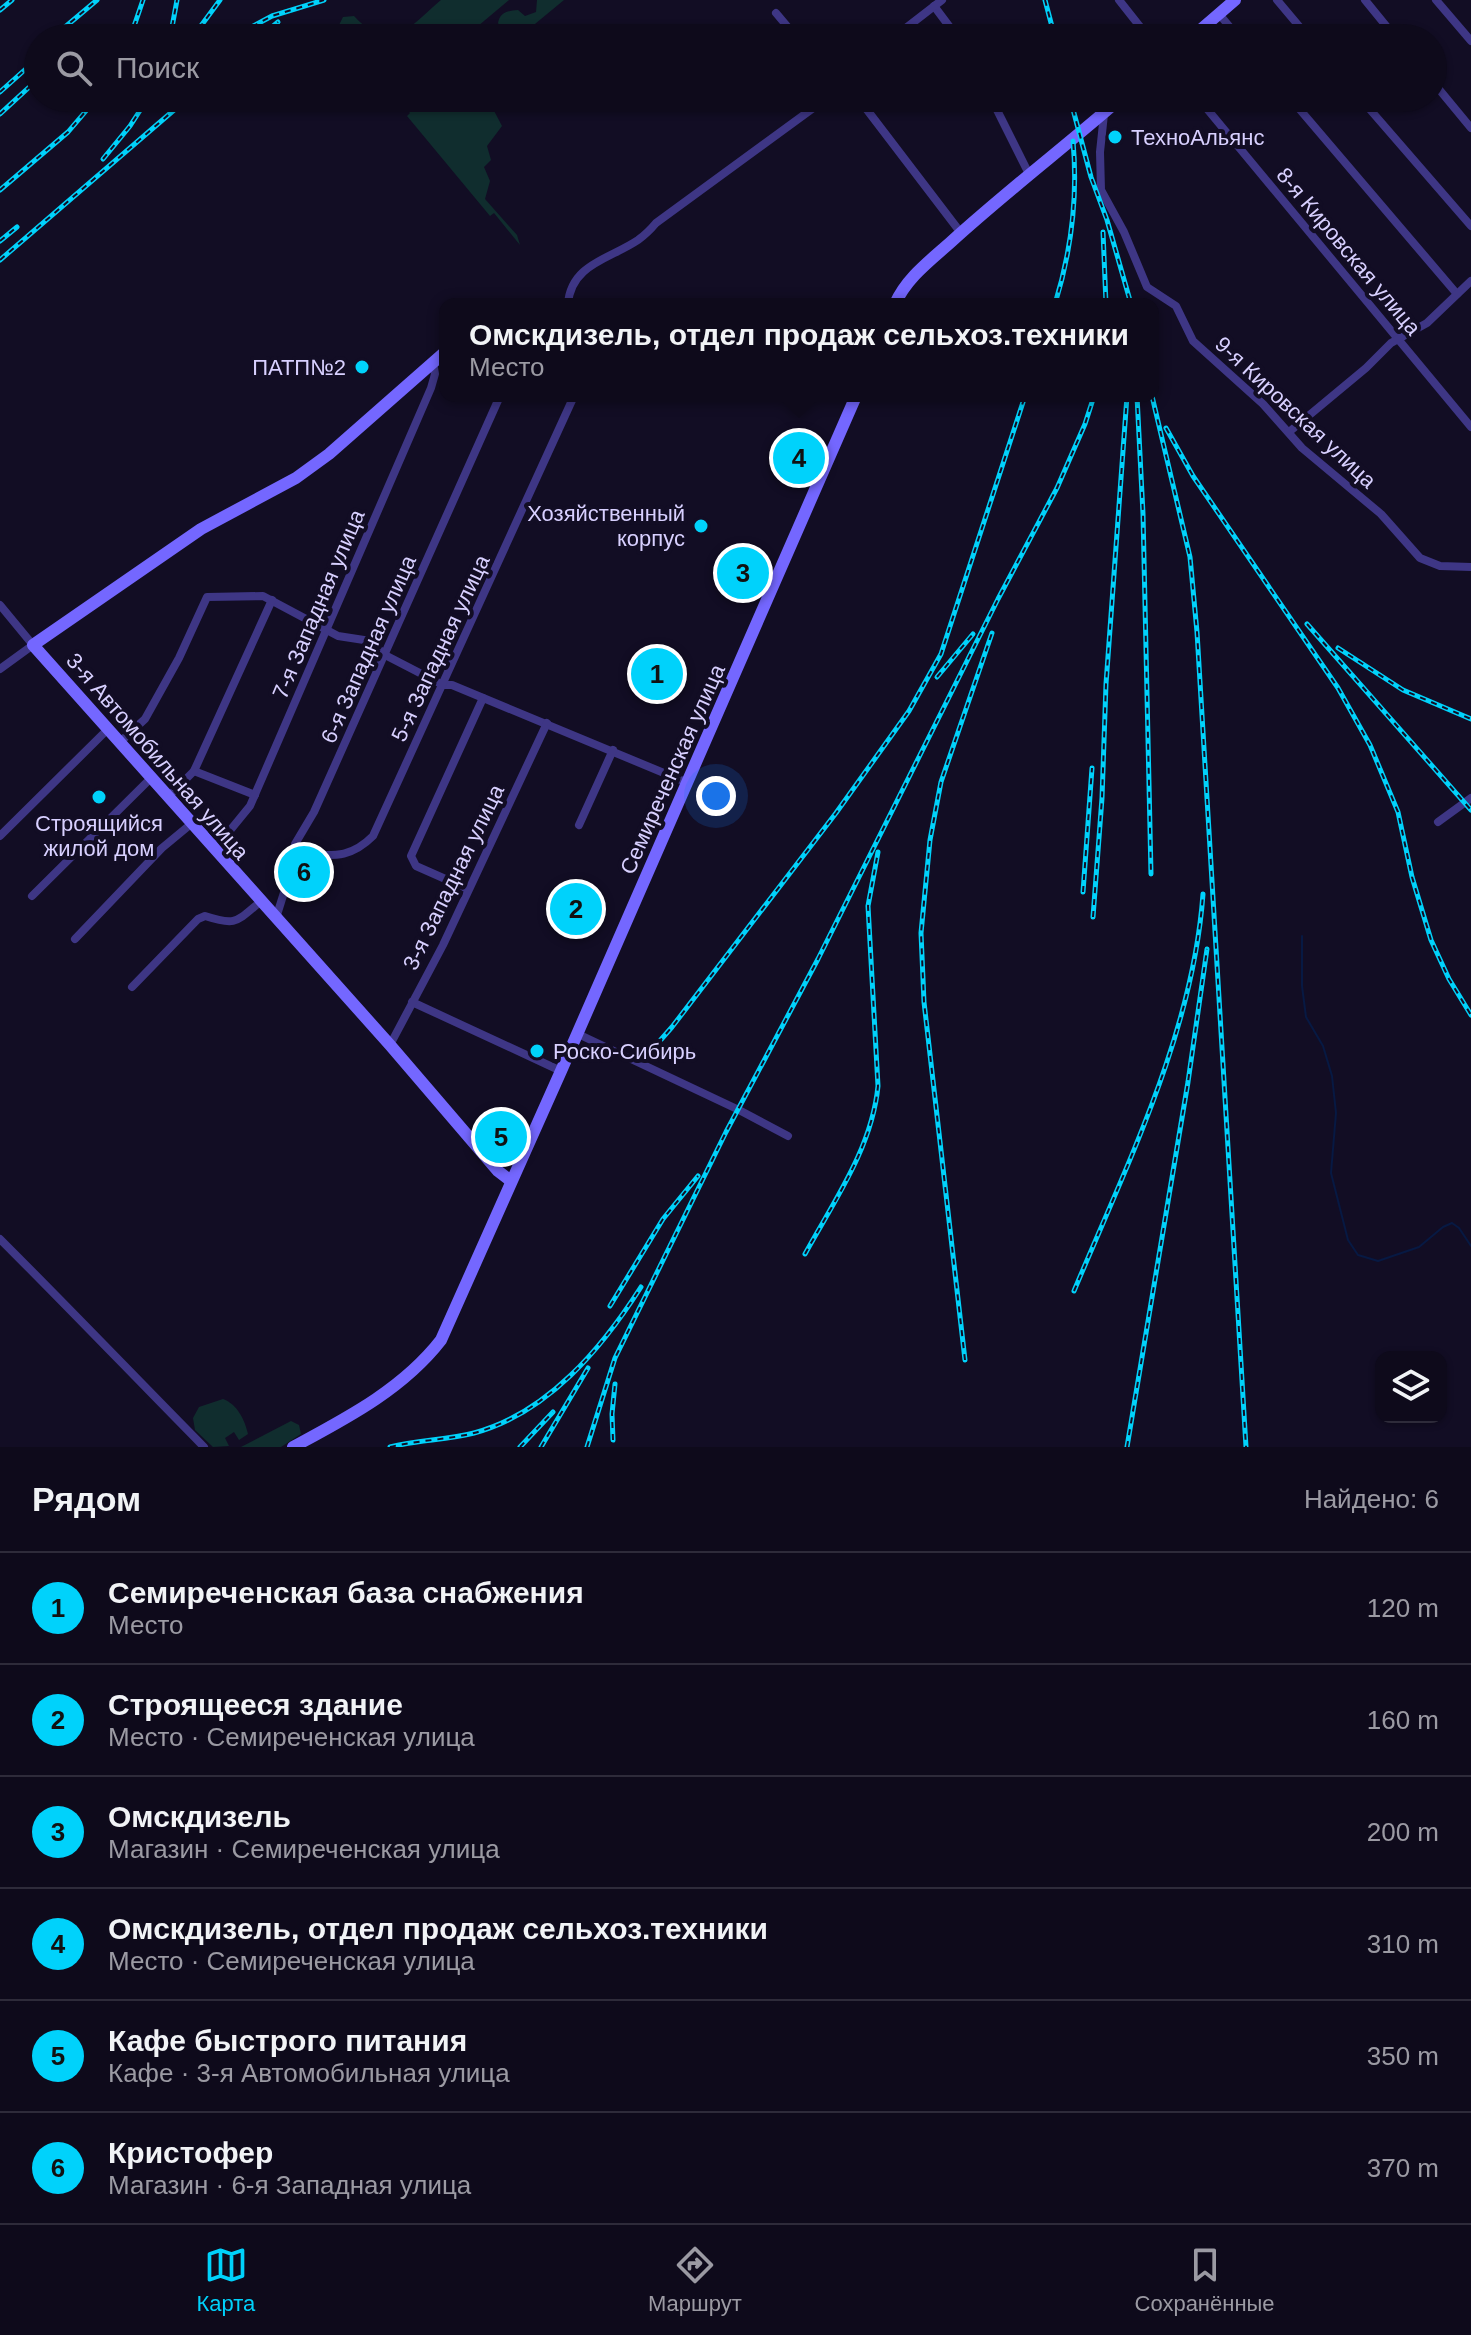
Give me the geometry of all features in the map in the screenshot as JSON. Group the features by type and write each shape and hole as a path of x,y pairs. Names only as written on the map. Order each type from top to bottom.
{"main road":[{"path":"1207,24 1235,0"},
{"path":"899,298 910,280 961,233 1104,113"},
{"path":"33,645 201,529 296,478 329,454 439,357"},
{"name":"Семиреченская улица","path":"293,1447 387,1392 424,1362 441,1340 853,402"},
{"name":"3-я Автомобильная улица","path":"33,645 390,1045 498,1171 511,1181"}],"street":[{"path":"911,24 942,0"},
{"path":"1119,0 1138,24"},
{"path":"1277,0 1297,24"},
{"path":"1365,0 1385,24"},
{"path":"1436,0 1471,41"},
{"path":"934,6 948,24"},
{"path":"776,13 785,24"},
{"path":"1219,14 1227,24"},
{"path":"1447,99 1471,128"},
{"path":"568,298 574,280 584,272 610,254 637,241 656,223 808,112"},
{"path":"869,112 961,233"},
{"path":"998,112 1029,174"},
{"name":"8-я Кировская улица","path":"1210,112 1471,427"},
{"path":"1302,112 1457,294"},
{"path":"1372,112 1471,226"},
{"name":"9-я Кировская улица","path":"1104,113 1100,152 1101,190 1124,232 1147,287 1176,306 1193,341 1263,404 1313,457 1381,514 1420,558 1440,566 1471,567"},
{"path":"1289,432 1398,338 1427,323 1471,281"},
{"name":"7-я Западная улица","path":"214,850 250,806 255,795 431,388 435,374 433,362"},
{"name":"6-я Западная улица","path":"276,919 295,844 314,812 497,402"},
{"name":"5-я Западная улица","path":"294,854 347,855 373,836 571,402"},
{"path":"119,743 145,719 179,658 207,597 249,595 272,600 338,636 373,644 385,655 443,685 452,685 547,723 688,783"},
{"path":"168,797 194,771 272,600"},
{"name":"3-я Автомобильная улица","path":"0,605 33,645"},
{"path":"0,669 33,645"},
{"path":"468,889 416,866 411,856 483,698"},
{"name":"3-я Западная улица","path":"390,1045 547,723"},
{"path":"0,836 107,730"},
{"path":"579,825 613,750"},
{"path":"194,771 255,795"},
{"path":"32,896 151,778"},
{"path":"1438,822 1471,798"},
{"path":"75,939 162,848 191,824"},
{"path":"132,987 198,919 205,916 229,923 237,922 260,902"},
{"path":"412,1002 561,1071"},
{"path":"578,1034 788,1136"},
{"path":"0,1239 103,1340 118,1361 204,1447"}],"green space":[{"path":"441,0 509,0 480,24 413,24"},
{"path":"537,0 564,0 535,24 498,23 501,16 514,10 525,16 536,12"},
{"path":"354,16 363,24 340,24 343,17"},
{"path":"495,112 502,126 487,146 491,160 484,167 490,181 485,199 517,235 520,245 494,213 490,216 407,116 410,113"},
{"path":"223,1399 240,1413 248,1434 239,1440 234,1432 225,1438 229,1446 213,1447 195,1430 193,1418 199,1407"},
{"path":"291,1421 299,1425 301,1434 281,1447 241,1447"}],"waterway":[{"path":"1302,936 1302,986 1306,1017 1323,1046 1332,1076 1336,1113 1331,1173 1348,1240 1358,1255 1378,1261 1419,1247 1452,1223 1471,1246"}],"railway":[{"path":"0,10 12,0"},
{"path":"69,24 97,0"},
{"path":"135,24 143,0"},
{"path":"173,24 177,0"},
{"path":"202,24 220,0"},
{"path":"257,24 272,16 324,0"},
{"path":"1045,0 1051,24"},
{"path":"0,92 24,71"},
{"path":"0,114 24,92"},
{"path":"0,190 68,132 85,112"},
{"path":"103,159 139,112"},
{"path":"0,260 172,112"},
{"path":"1074,112 1129,298"},
{"path":"1056,298 1072,224 1075,182 1073,141"},
{"path":"0,241 17,227"},
{"path":"1103,232 1106,298"},
{"path":"658,1043 836,813 909,711 941,654 1023,402"},
{"path":"587,1447 615,1358 726,1132 818,959 1057,488 1092,402"},
{"path":"1093,917 1127,402"},
{"path":"1137,402 1143,514 1151,874"},
{"path":"1153,402 1190,557 1197,632 1246,1447"},
{"path":"1166,428 1193,476 1338,688 1370,745 1398,812 1412,877 1431,940 1449,979 1471,1015"},
{"path":"1307,624 1471,810"},
{"path":"965,1360 924,1002 921,933 930,840 941,782 992,633"},
{"path":"937,677 973,634"},
{"path":"1338,648 1403,690 1471,719"},
{"path":"1083,892 1092,768"},
{"path":"805,1254 860,1152 874,1109 878,1086 868,906 878,852"},
{"path":"1074,1291 1155,1097 1172,1047 1197,946 1203,894"},
{"path":"1127,1447 1207,949"},
{"path":"610,1306 663,1219 698,1176"},
{"path":"390,1447 474,1433 526,1410 549,1394 591,1355 641,1287"},
{"path":"541,1447 588,1368"},
{"path":"613,1440 615,1384"},
{"path":"520,1447 553,1412"}],"place":[{"name":"ТехноАльянс","path":"1115,137"},
{"name":"ПАТП№2","path":"362,367"},
{"name":"Омскдизель, отдел продаж сельхоз.техники","path":"799,458"},
{"name":"Хозяйственный корпус","path":"701,526"},
{"name":"Омскдизель","path":"743,573"},
{"name":"Семиреченская база снабжения","path":"657,674"},
{"name":"Строящийся жилой дом","path":"99,797"},
{"name":"Кристофер","path":"304,872"},
{"name":"Строящееся здание","path":"576,909"},
{"name":"Роско-Сибирь","path":"537,1051"},
{"name":"Кафе быстрого питания","path":"501,1137"}]}
